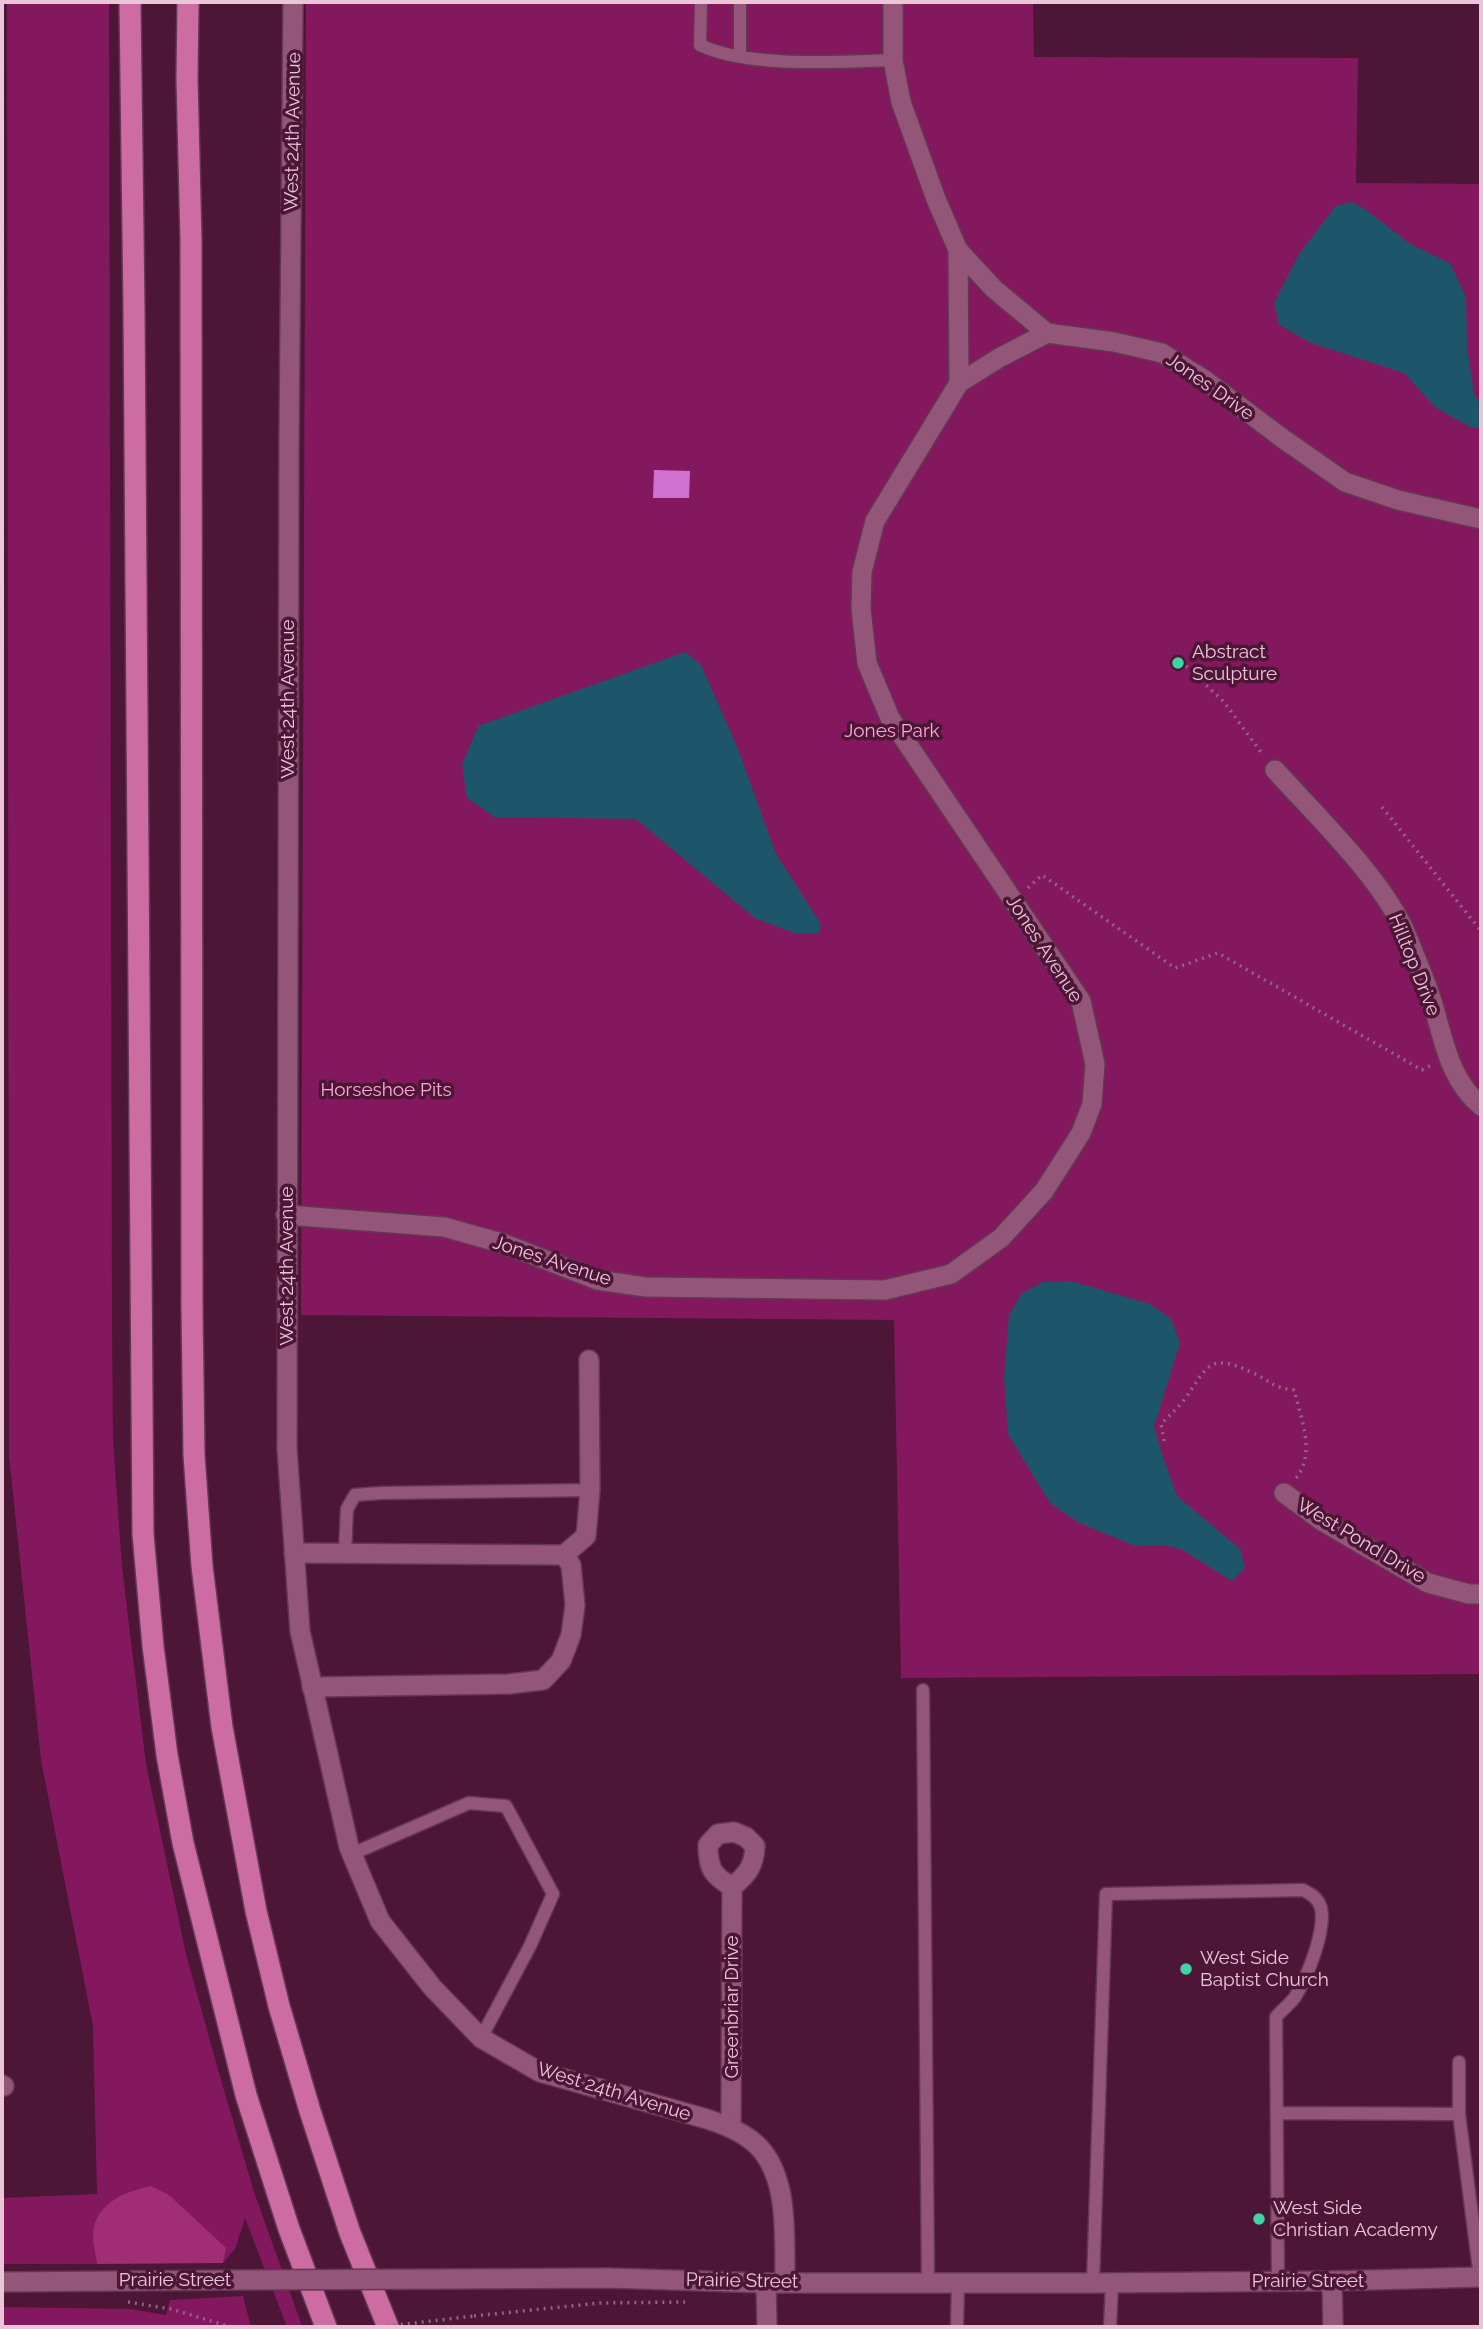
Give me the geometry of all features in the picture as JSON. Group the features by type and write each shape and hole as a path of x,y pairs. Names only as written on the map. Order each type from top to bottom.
{"highway":[{"path":"130,2 141,1457 144,1546 167,1755 183,1843 246,2095 289,2229 326,2327"},
{"path":"188,2 191,240 192,1307 194,1455 202,1566 222,1727 256,1911 272,1979 310,2111 350,2233 388,2327"}],"street":[{"name":"West 24th Avenue","path":"293,2 289,441 287,1449 300,1631 352,1854 380,1921 432,1987 481,2038 540,2072 731,2127 754,2141 772,2166 783,2202 775,2283 767,2327"},
{"path":"893,2 893,60 901,102 936,200 958,250 994,289 1047,333 959,383"},
{"path":"958,250 959,383"},
{"name":"Jones Drive","path":"1047,333 1114,342 1162,353 1205,380 1345,482 1398,500 1481,519"},
{"name":"Jones Avenue","path":"286,1215 444,1227 505,1244 597,1280 646,1287 885,1290 951,1274 1002,1238 1044,1191 1080,1133 1092,1104 1095,1064 1080,1001 890,718 867,663 861,609 862,572 874,522 959,383"},
{"name":"Hilltop Drive","path":"1275,770 1378,886 1402,926 1429,993 1447,1056 1469,1095 1481,1106"},
{"path":"294,1553 564,1555 586,1536 590,1490 589,1360"},
{"name":"West Pond Drive","path":"1284,1493 1322,1521 1428,1583 1469,1594 1481,1594"},
{"path":"312,1687 509,1684 542,1680 561,1661 571,1634 575,1605 571,1564 564,1555"},
{"name":"Greenbriar Drive","path":"731,2127 732,1887"},
{"name":"Prairie Street","path":"2,2282 609,2278 775,2283 1103,2283 1481,2277"},
{"path":"1332,2281 1333,2327"}],"lane":[{"path":"701,2 700,45 717,53 778,61 893,60"},
{"path":"740,2 740,56"},
{"path":"345,1553 348,1509 355,1496 381,1493 590,1490"},
{"path":"923,1690 928,2283"},
{"path":"352,1854 469,1803 506,1806 553,1894 530,1946 481,2038"},
{"path":"1111,2327 1103,2283 1106,1894 1303,1890 1314,1895 1321,1908 1321,1926 1310,1969 1294,1998 1276,2017 1278,2280"},
{"path":"1459,2062 1459,2114 1481,2277"},
{"path":"1277,2113 1459,2114"},
{"path":"957,2327 958,2283"}],"path":[{"path":"1186,666 1224,702 1275,770"},
{"path":"1382,807 1481,931"},
{"path":"1014,901 1042,875 1175,968 1218,953 1422,1070 1447,1056"},
{"path":"1164,1441 1161,1424 1182,1402 1204,1370 1219,1362 1235,1364 1275,1388 1294,1390 1305,1438 1306,1459 1303,1470 1284,1493"},
{"path":"121,2301 171,2309 231,2327"},
{"path":"380,2327 600,2303 693,2302"}],"green space":[{"path":"7,2 109,2 112,1325 113,1440 122,1567 146,1764 186,1954 254,2192 302,2326 287,2327 245,2218 235,2249 223,2263 225,2248 151,2186 133,2190 111,2202 93,2236 97,2264 2,2264 2,2198 97,2194 93,2026 41,1760 9,1455"},
{"name":"Jones Park","path":"306,2 1033,2 1034,57 1358,58 1356,183 1481,184 1481,1674 901,1678 894,1320 301,1315"},
{"path":"243,2296 251,2327 2,2327 2,2307 130,2309 166,2315 170,2300"}],"shaded area":[{"path":"151,2186 169,2195 226,2248 223,2263 97,2264 93,2236 98,2216 112,2201"}],"water":[{"path":"1351,202 1365,209 1410,244 1450,263 1466,297 1467,347 1474,394 1481,404 1481,428 1470,427 1436,408 1404,373 1311,343 1279,325 1274,303 1299,254 1336,206"},
{"path":"685,652 701,665 738,749 776,854 821,924 819,933 798,934 756,919 636,819 494,817 467,798 462,765 478,726"},
{"path":"1071,1281 1150,1304 1171,1319 1180,1343 1154,1427 1177,1496 1240,1549 1245,1568 1232,1581 1181,1549 1162,1545 1135,1546 1079,1523 1050,1503 1008,1434 1004,1377 1009,1315 1022,1293 1043,1282"}],"building":[{"path":"654,470 690,471 689,498 653,498"}],"place":[{"name":"Abstract Sculpture","path":"1178,663"},
{"name":"West Side Baptist Church","path":"1186,1969"},
{"name":"West Side Christian Academy","path":"1259,2219"}],"park label":[{"name":"Horseshoe Pits","path":"386,1090"}]}
